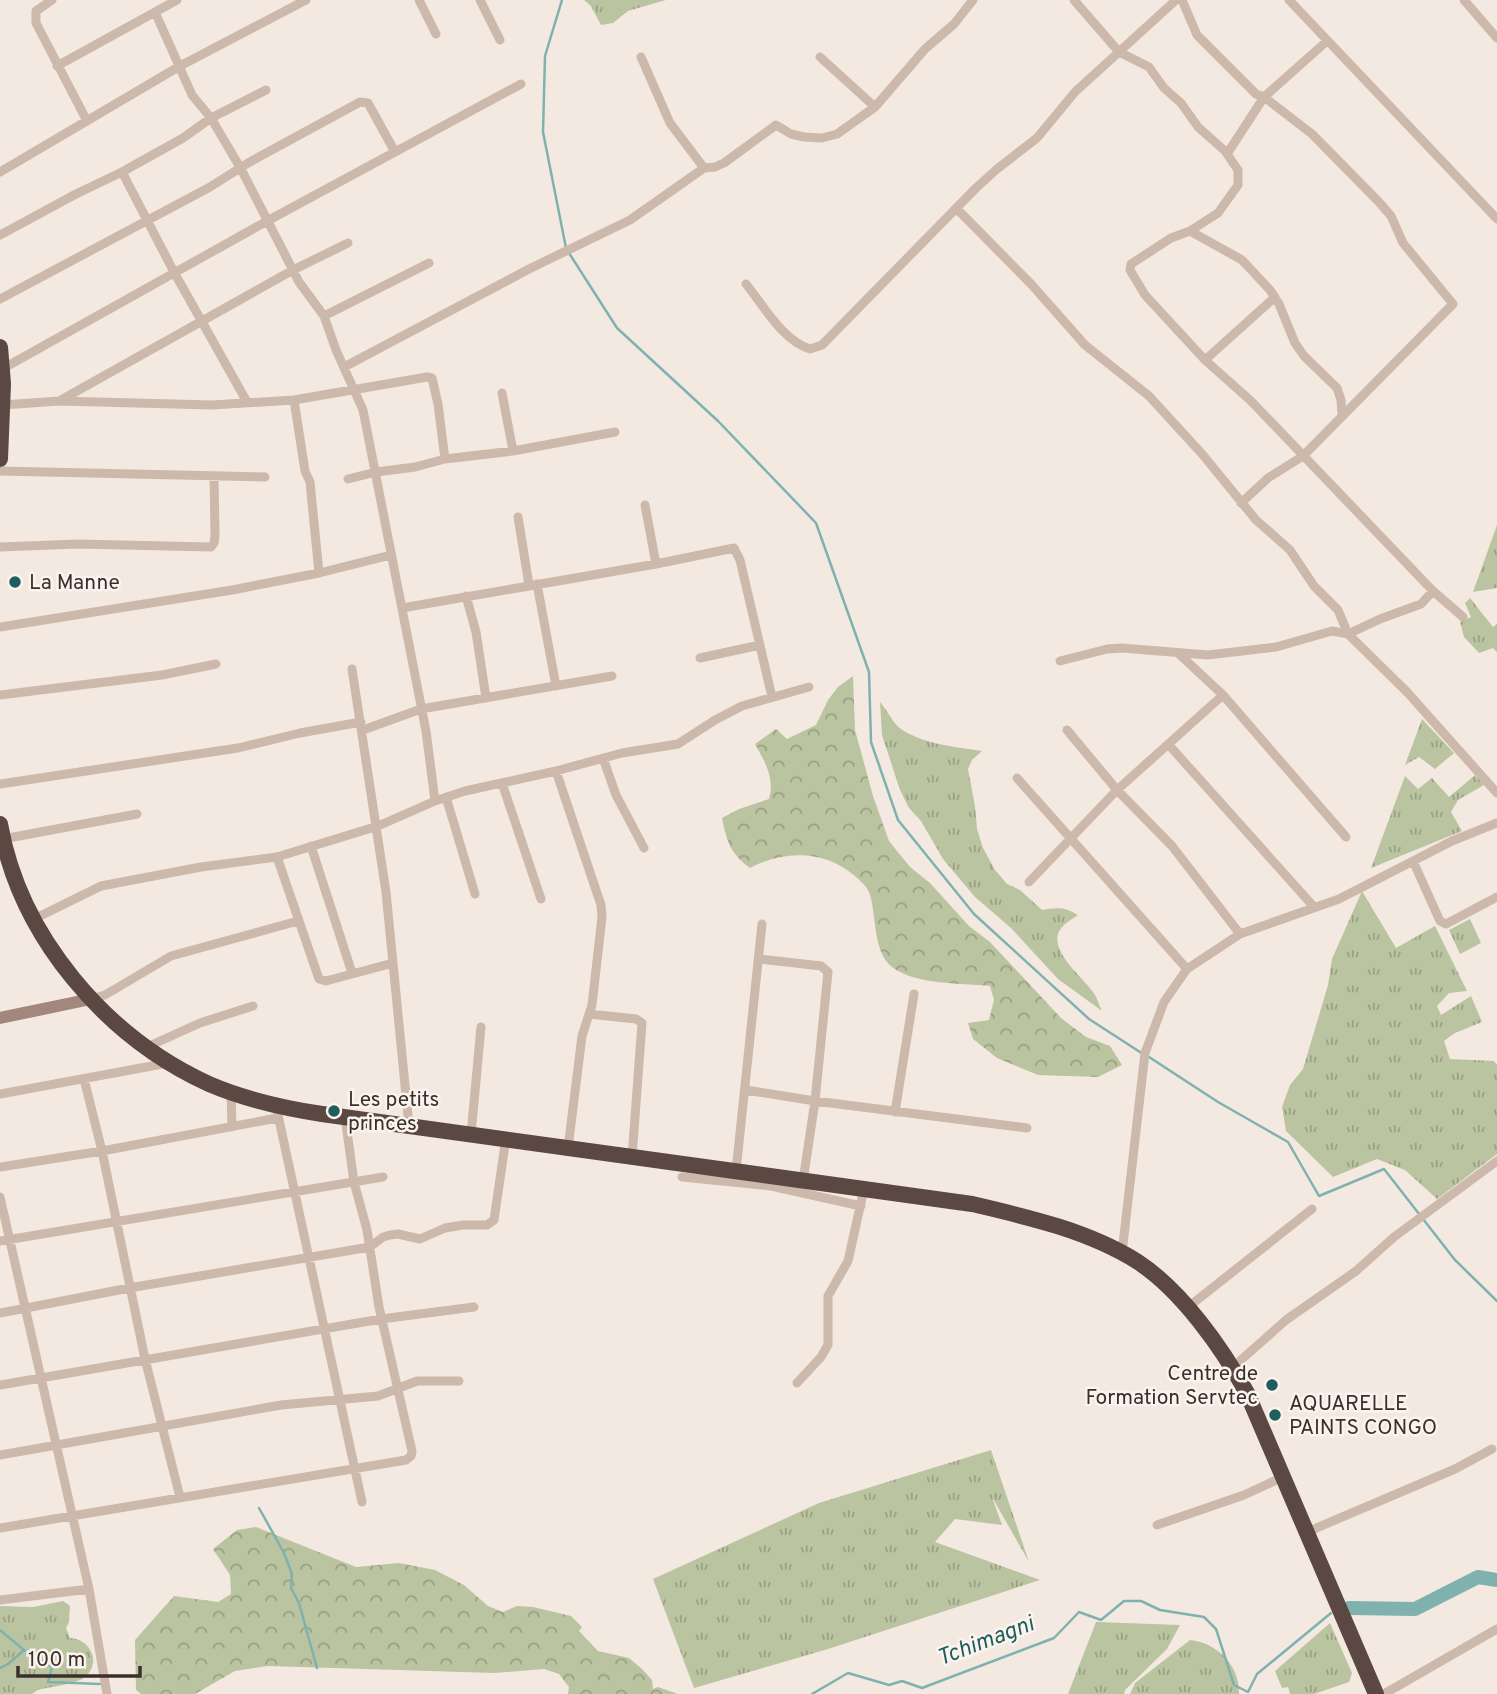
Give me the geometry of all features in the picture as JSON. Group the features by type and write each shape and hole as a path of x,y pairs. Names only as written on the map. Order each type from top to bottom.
{"highway":[{"path":"0,346 3,405 0,459"},
{"path":"1,832 6,875 61,964 91,999 147,1047 169,1062 189,1074 277,1112 345,1117 506,1138 972,1204 1015,1214 1093,1240 1122,1253 1154,1275 1187,1308 1233,1367 1252,1404 1376,1694"}],"street":[{"path":"52,0 39,8 35,16 57,66 88,121"},
{"path":"57,66 177,0"},
{"path":"0,172 180,66 306,0"},
{"path":"419,0 436,34"},
{"path":"480,0 500,40"},
{"path":"344,367 529,269 630,220 704,168 724,163 776,125 792,134 822,138 837,134 875,107 925,49 954,24 973,0"},
{"path":"1074,0 1119,52 1149,67 1164,88 1186,109 1198,127 1227,154 1238,170 1238,185 1218,213 1190,231 1171,238 1131,264 1130,270 1145,295 1205,360 1251,401 1283,438 1433,591 1463,617"},
{"path":"746,284 785,333 804,347 816,348 822,345 997,169 1037,138 1075,92 1176,0"},
{"path":"1182,0 1197,35 1256,94 1264,97 1312,134 1378,201 1391,216 1402,243 1453,304 1303,456 1268,478 1241,503"},
{"path":"1289,0 1497,219"},
{"path":"1464,0 1497,38"},
{"path":"155,12 192,94 211,118 269,220 293,270 324,316 363,411 421,709 435,801"},
{"path":"1227,154 1264,97 1328,41"},
{"path":"640,57 670,123 704,168"},
{"path":"820,57 875,107"},
{"path":"2,369 174,272 521,84"},
{"path":"0,235 122,172 183,138 211,118 266,90"},
{"path":"0,299 363,102 368,103 395,152"},
{"path":"122,172 247,402"},
{"path":"957,209 1031,284 1085,345 1149,396 1203,455 1256,520 1290,550 1314,586 1338,610 1348,634 1408,692 1497,793"},
{"path":"1190,231 1241,260 1275,297 1295,344 1337,388 1342,415"},
{"path":"60,401 293,270 348,243"},
{"path":"324,316 402,274 429,263"},
{"path":"1205,360 1275,297"},
{"path":"3,405 60,401 212,405 294,400 427,377 432,378 438,404 445,459"},
{"path":"502,393 513,451"},
{"path":"294,400 305,471 310,482 319,573"},
{"path":"348,479 445,459 513,451 615,432"},
{"path":"0,471 265,477"},
{"path":"0,547 78,544 211,547 215,536 214,476"},
{"path":"645,505 656,564"},
{"path":"518,517 556,686"},
{"path":"402,608 734,548 738,554 772,696"},
{"path":"0,627 232,590 319,573 391,555"},
{"path":"1060,661 1122,648 1208,655 1276,647 1332,631 1348,634 1421,604 1433,591"},
{"path":"466,596 476,632 486,698"},
{"path":"700,658 760,645"},
{"path":"1178,653 1223,695 1346,837"},
{"path":"0,695 162,675 216,664"},
{"path":"352,669 362,726 365,766 377,825 409,1126"},
{"path":"0,784 237,748 300,733 362,726 421,709 612,676"},
{"path":"34,919 101,886 201,867 276,857 377,825 446,797 622,752 678,744 742,706 809,687"},
{"path":"1029,882 1117,790 1223,695"},
{"path":"1067,730 1117,790 1172,846 1240,934"},
{"path":"1168,744 1314,907"},
{"path":"603,758 617,795 644,848"},
{"path":"556,771 601,905 602,917 589,1014 583,1030 568,1148"},
{"path":"1017,778 1187,969"},
{"path":"502,783 541,899"},
{"path":"446,797 475,894"},
{"path":"1,832 137,814"},
{"path":"1122,1253 1145,1053 1164,1002 1187,969 1240,934 1339,899 1452,841 1497,823"},
{"path":"311,846 352,973"},
{"path":"276,857 319,979 326,981 393,963"},
{"path":"1413,861 1440,921 1446,924 1497,897"},
{"path":"0,1018 105,995 171,956 298,921"},
{"path":"736,1171 762,924"},
{"path":"758,959 821,966 828,972 815,1101 803,1181"},
{"path":"895,1112 914,995"},
{"path":"147,1047 200,1023 253,1006"},
{"path":"589,1014 636,1019 642,1023 632,1157"},
{"path":"471,1134 481,1027"},
{"path":"0,1094 169,1062"},
{"path":"84,1079 102,1151 145,1359 180,1497"},
{"path":"746,1090 1027,1128"},
{"path":"231,1093 232,1127"},
{"path":"0,1167 232,1127 277,1112 311,1258 362,1502"},
{"path":"0,1528 406,1460 411,1456 381,1319 370,1247 354,1182 345,1117"},
{"path":"0,1313 370,1247 390,1235 420,1239 454,1226 491,1224 495,1217 506,1138"},
{"path":"1233,1367 1286,1320 1356,1271 1394,1237 1497,1161"},
{"path":"5,1240 383,1177"},
{"path":"682,1177 771,1186 861,1206"},
{"path":"797,1383 821,1357 828,1345 828,1296 848,1261 864,1189"},
{"path":"0,1197 5,1240 26,1308 89,1589 107,1694"},
{"path":"1187,1308 1312,1209"},
{"path":"0,1385 381,1319 474,1307"},
{"path":"0,1455 281,1405 378,1396 417,1381 459,1381"},
{"path":"1307,1532 1405,1492 1492,1449"},
{"path":"1157,1525 1244,1495 1283,1477"},
{"path":"0,1600 89,1589"},
{"path":"1384,1694 1497,1629"}],"green space":[{"path":"584,0 666,0 628,11 613,23 601,25 591,6"},
{"path":"1497,525 1497,588 1473,592"},
{"path":"1470,598 1493,627 1497,624 1497,652 1493,648 1479,653 1464,637 1460,622 1471,617 1465,603"},
{"path":"853,676 855,730 873,796 889,841 910,867 930,883 969,926 990,942 1061,1018 1086,1037 1110,1046 1122,1065 1098,1077 1038,1075 997,1058 973,1039 968,1023 989,1020 994,1000 990,986 926,980 892,967 878,942 869,892 855,876 830,861 804,856 777,858 750,868 734,852 722,818 769,799 771,791 768,770 755,744 776,729 787,739 816,725 828,700 838,687"},
{"path":"880,702 898,726 910,734 940,744 982,751 972,760 968,769 977,829 983,848 995,870 1007,884 1020,890 1042,910 1061,908 1078,915 1062,928 1057,942 1065,959 1095,995 1102,1011 1058,979 1011,928 975,897 943,859 900,790 882,735"},
{"path":"1422,719 1454,753 1435,769 1419,757 1405,765"},
{"path":"1475,775 1484,785 1458,800 1451,812 1462,831 1371,868 1405,776 1418,789 1432,778 1449,797"},
{"path":"1362,891 1396,948 1435,926 1467,991 1449,993 1437,1006 1441,1015 1471,996 1482,1022 1455,1033 1444,1041 1450,1059 1494,1061 1497,1065 1497,1154 1437,1199 1405,1170 1377,1159 1333,1177 1286,1131 1282,1107 1290,1085 1303,1069 1328,985 1332,959"},
{"path":"1470,919 1481,943 1460,954 1449,930"},
{"path":"991,1450 1029,1562 992,1497 1002,1525 955,1519 935,1542 1040,1580 828,1649 694,1688 653,1579 819,1503"},
{"path":"256,1527 356,1567 399,1563 435,1570 464,1585 488,1606 503,1612 517,1606 571,1616 582,1627 579,1631 598,1651 629,1658 652,1680 653,1689 658,1687 678,1694 568,1694 569,1687 559,1674 544,1669 494,1673 268,1666 235,1671 195,1694 141,1694 136,1690 135,1640 174,1596 218,1602 231,1594 230,1575 213,1549 237,1530"},
{"path":"63,1601 70,1606 66,1628 70,1638 83,1642 91,1652 93,1665 90,1671 76,1682 38,1690 32,1694 0,1694 0,1606 33,1607"},
{"path":"1096,1622 1180,1625 1167,1649 1124,1694 1068,1694"},
{"path":"1330,1623 1352,1673 1349,1682 1314,1694 1290,1694 1288,1687 1282,1688 1275,1671"},
{"path":"1190,1640 1210,1646 1225,1658 1236,1674 1239,1694 1130,1694 1135,1683"}],"waterway":[{"path":"562,0 545,56 543,132 566,248"},
{"path":"569,253 617,328 718,421 816,523 869,672 871,742 898,820 974,914 1089,1019 1143,1054"},
{"path":"1149,1057 1218,1102 1288,1142 1319,1196 1384,1169 1455,1260 1497,1301"},
{"path":"259,1508 284,1553 292,1574 291,1588 299,1603 317,1668"},
{"name":"Tchimagni","path":"1349,1608 1415,1609 1478,1577 1497,1580"},
{"name":"Tchimagni","path":"812,1694 848,1673 889,1685 902,1681 922,1688 1054,1638 1079,1612 1101,1620 1124,1601 1141,1601 1160,1610 1204,1617 1216,1629 1234,1685 1248,1692 1257,1674 1331,1613"},
{"path":"0,1630 24,1650 52,1667 48,1682 100,1684"},
{"path":"0,1668 24,1650"}],"place":[{"name":"La Manne","path":"15,582"},
{"name":"Les petits princes","path":"334,1111"},
{"name":"Centre de Formation Servtec","path":"1272,1385"},
{"name":"AQUARELLE PAINTS CONGO","path":"1275,1415"}]}
